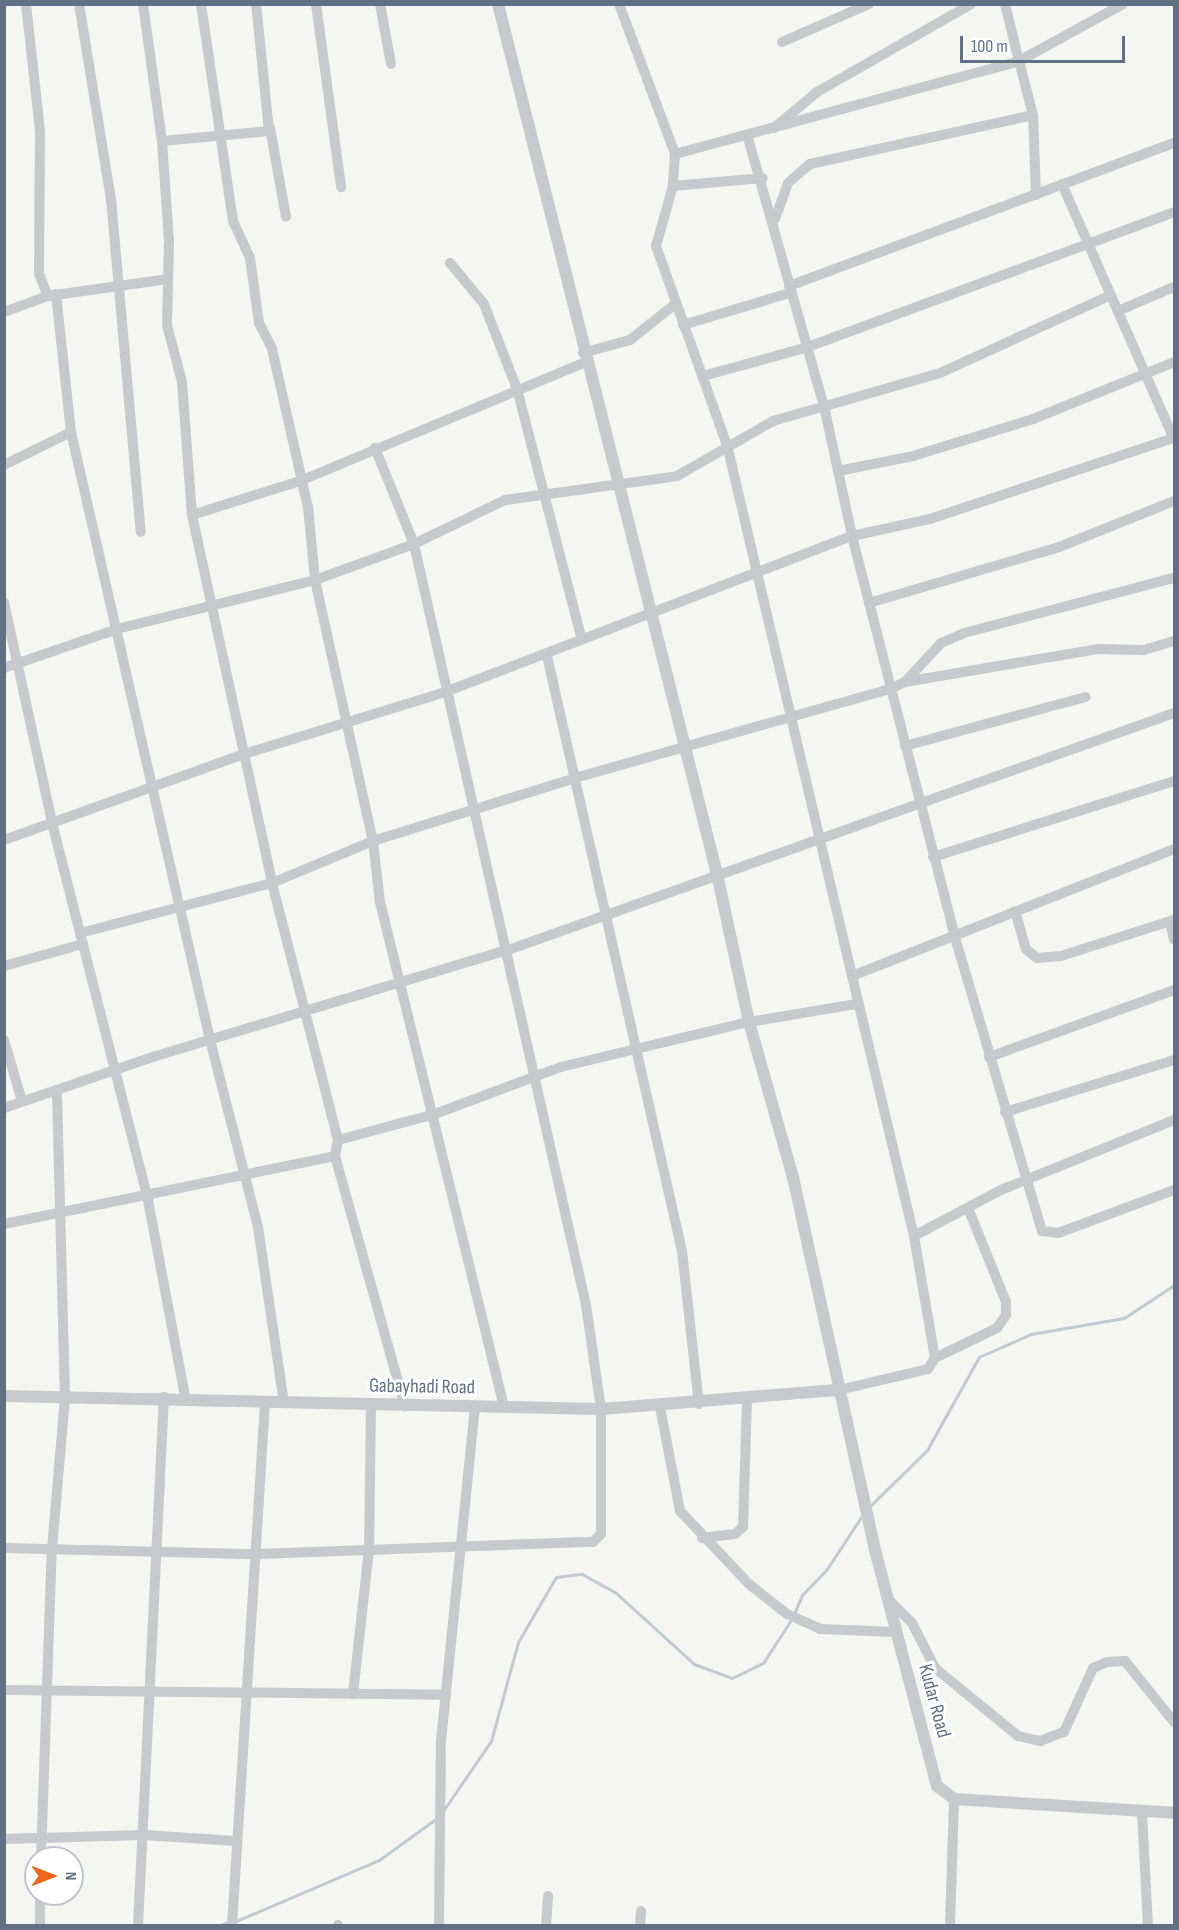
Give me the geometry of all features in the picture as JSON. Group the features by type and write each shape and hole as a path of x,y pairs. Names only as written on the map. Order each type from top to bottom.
{"street":[{"path":"26,4 39,130 39,274 52,295 70,432 182,904 210,1040 266,1267 284,1404"},
{"path":"80,4 120,284 141,532"},
{"path":"144,4 162,141 168,279 167,329 182,382 192,515 273,883 308,1010 338,1140 334,1156 405,1406"},
{"path":"201,4 233,221 250,258 259,323 272,349 314,541 315,580 373,841 380,902 399,983 435,1114 504,1407"},
{"path":"256,4 270,128 286,217"},
{"path":"316,4 341,187"},
{"path":"380,4 391,64"},
{"name":"Kudar Road","path":"498,4 585,357 621,485 650,611 686,747 717,874 749,1022 793,1177 895,1632 938,1786 954,1799"},
{"path":"619,4 675,154 673,186 656,246 674,305 703,376 727,445 789,718 821,838 852,976 856,1004 914,1236 935,1358"},
{"path":"782,42 869,4"},
{"path":"772,130 817,92 971,4"},
{"path":"675,154 748,138 1019,61 1123,4"},
{"path":"1007,6 1033,115 1036,195"},
{"path":"775,219 788,183 810,164 1033,115"},
{"path":"162,141 266,132 270,128"},
{"path":"748,138 775,219 805,348 824,406 852,536 933,857 988,1057 1042,1231 1051,1235 1174,1190"},
{"path":"682,325 790,290 1174,143"},
{"path":"673,186 763,178"},
{"path":"4,840 244,754 348,725 547,656 650,611 852,536 930,519 1174,438 1118,310 1086,246 1062,184"},
{"path":"703,376 805,348 1174,212"},
{"path":"450,263 484,304 517,389 582,640"},
{"path":"4,312 52,295 168,279"},
{"path":"1118,310 1174,287"},
{"path":"4,668 117,629 210,604 315,580 414,544 473,512 542,492 621,485 692,470 727,445 773,421 940,373 1110,295"},
{"path":"192,515 300,481 517,389 585,357 630,340 674,305"},
{"path":"838,471 913,456 1033,419 1174,362"},
{"path":"4,465 70,432"},
{"path":"4,1548 158,1555 258,1554 598,1539 601,1409 586,1305 477,809 445,692 414,544 375,448"},
{"path":"869,603 1059,547 1174,501"},
{"path":"905,681 927,654 964,633 1174,578"},
{"path":"4,602 52,823 147,1195 185,1397"},
{"path":"4,966 182,904 273,883 373,841 575,778 890,689 905,681 1098,650 1144,650 1174,641"},
{"path":"547,656 638,1048 682,1251 699,1404"},
{"path":"905,746 1085,697"},
{"path":"4,1108 57,1092 114,1070 508,950 1174,713"},
{"path":"933,857 1174,781"},
{"path":"852,976 1174,849"},
{"path":"1015,911 1026,949 1038,958 1061,956 1172,921 1174,939"},
{"path":"988,1057 1174,990"},
{"path":"338,1140 435,1114 536,1076 638,1048 749,1022 856,1004"},
{"path":"4,1040 22,1101"},
{"path":"1005,1112 1174,1060"},
{"path":"41,1846 52,1549 65,1398 62,1210 57,1092"},
{"path":"914,1236 1025,1182 1174,1120"},
{"path":"4,1224 62,1210 147,1195 242,1171 334,1156"},
{"path":"839,1390 928,1368 935,1358 997,1328 1006,1315 1006,1302 968,1208"},
{"name":"Gabayhadi Road","path":"4,1396 185,1397 265,1404 601,1409 699,1404 839,1390"},
{"path":"138,1926 152,1692 164,1397"},
{"path":"702,1538 735,1534 743,1527 747,1399"},
{"path":"232,1926 236,1841 250,1696 265,1404"},
{"path":"353,1694 369,1549 371,1406"},
{"path":"439,1926 446,1695 464,1545 475,1407"},
{"path":"660,1407 680,1511 702,1538 787,1614 844,1634 895,1632"},
{"path":"887,1598 912,1623 935,1668 1018,1736 1040,1741 1064,1732 1093,1668 1107,1662 1125,1661 1174,1722"},
{"path":"4,1690 250,1696 446,1695"},
{"path":"950,1926 954,1799 1174,1813"},
{"path":"1142,1812 1148,1926"},
{"path":"4,1839 144,1836 236,1841"},
{"path":"546,1926 548,1896"},
{"path":"40,1906 40,1926"},
{"path":"640,1911 640,1926"}],"waterway":[{"path":"869,1507 927,1450 979,1357 1031,1334 1124,1318 1174,1285"},
{"path":"794,1614 802,1595 827,1569 863,1514"},
{"path":"443,1811 491,1741 518,1642 556,1577 582,1574 616,1593 694,1664 732,1678 763,1663 791,1620"},
{"path":"236,1921 379,1860 437,1818"},
{"path":"217,1926 229,1922"}]}
